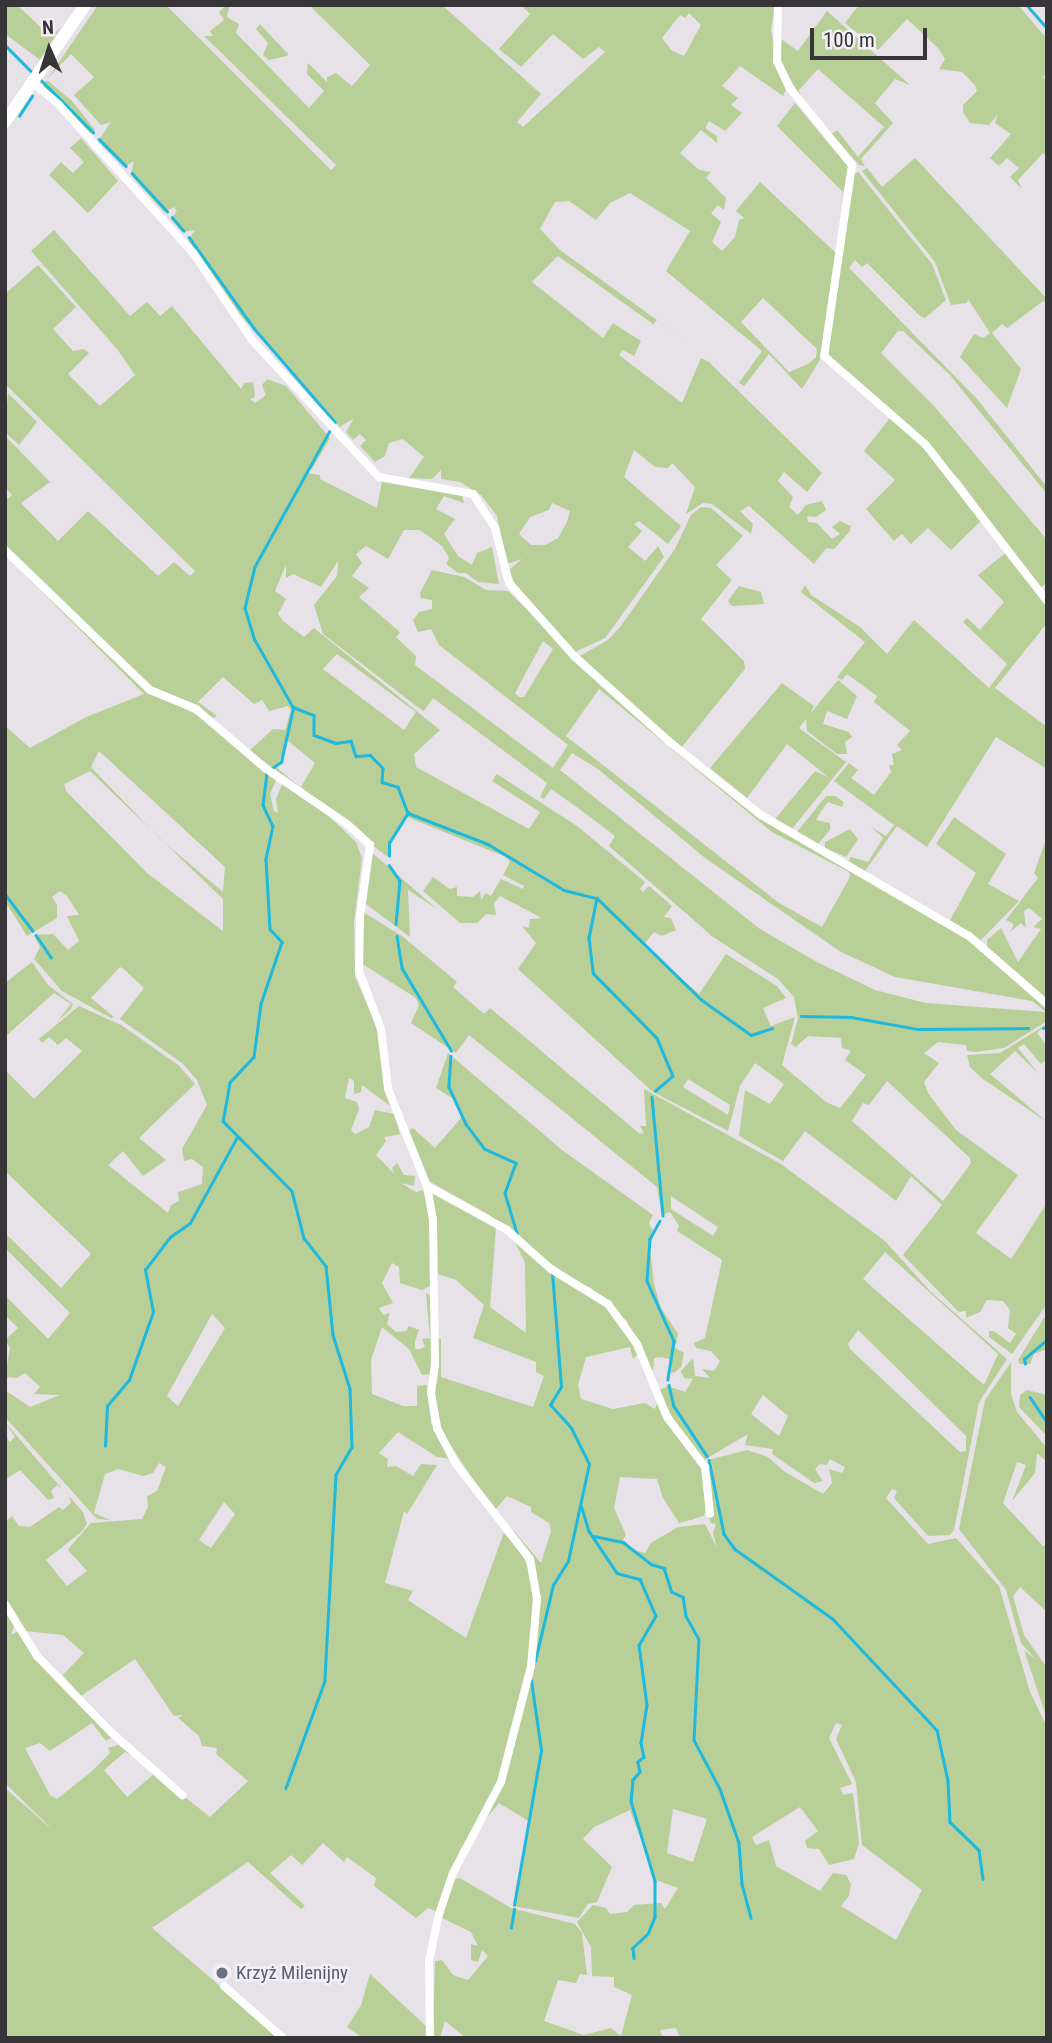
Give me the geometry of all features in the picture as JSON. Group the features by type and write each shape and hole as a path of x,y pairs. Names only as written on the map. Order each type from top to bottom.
{"main road":[{"path":"5,122 85,5"}],"street":[{"path":"778,5 777,61 789,87 852,165 824,356 926,445 1047,601"},
{"path":"35,78 194,254 252,340 379,477 472,494 495,528 509,583 584,666 671,743 761,815 969,936 1047,1004"},
{"path":"5,550 150,690 196,709 265,768 348,824 370,845 360,916 359,971 380,1028 388,1088 427,1186 433,1220 435,1365 431,1393 437,1428 456,1464 530,1559 537,1598 531,1666 501,1782 453,1873 439,1914 429,1961 430,2038"},
{"path":"427,1186 507,1230 551,1269 608,1304 637,1344 667,1417 705,1467 710,1514"},
{"path":"5,1604 37,1656 112,1734 182,1795"},
{"path":"223,1986 283,2038"}],"green space":[{"path":"5,5 17,5 51,37 61,27 40,60 5,34"},
{"path":"98,5 166,5 331,170 336,165 204,36 213,36 210,31 224,20 219,12 226,5 237,5 229,7 227,17 239,24 236,33 309,108 324,91 307,74 308,63 327,82 327,77 336,73 352,86 370,65 309,5 442,5 541,94 517,122 523,127 605,52 599,47 583,59 553,34 521,67 499,49 530,14 521,5 775,5 771,29 776,61 787,88 783,96 740,66 722,86 738,98 731,105 742,113 725,131 709,121 705,128 717,136 717,143 701,130 680,153 699,170 711,172 706,178 726,198 724,210 718,205 711,213 721,222 712,242 722,251 735,237 739,220 744,218 736,211 760,182 836,253 821,358 802,389 769,354 744,386 739,383 762,351 666,271 690,231 630,193 610,203 596,220 569,201 555,202 540,229 560,250 657,320 653,324 558,256 532,282 603,338 613,323 641,341 634,356 623,350 619,355 682,403 701,358 709,362 822,473 807,492 784,472 778,481 793,497 789,507 798,515 806,505 822,501 826,510 816,517 807,516 808,522 817,523 832,539 840,534 832,527 840,521 851,526 850,531 834,549 826,548 814,564 749,506 740,511 753,524 751,534 712,504 703,503 686,514 695,487 672,463 668,468 655,467 634,450 624,477 681,526 668,544 639,521 634,524 642,531 628,547 645,561 658,546 664,557 605,638 575,652 515,584 509,570 522,559 507,564 497,516 481,495 460,482 441,479 441,470 432,479 409,478 424,457 403,439 389,443 385,456 375,462 360,446 366,440 360,434 353,440 346,432 354,418 340,427 242,317 188,240 195,230 182,232 171,219 177,211 174,207 164,212 131,175 134,161 124,167 98,141 111,122 101,125 74,95 94,77 71,54 48,78","holes":["689,13 701,25 684,56 671,50 662,38 680,15 685,18","763,298 817,349 816,357 808,364 789,372 741,322","552,503 570,511 567,522 558,538 545,545 531,545 519,534 530,517 549,510"]},
{"path":"859,5 1018,5 1047,39 1047,73 1043,77 1047,81 1047,157 1043,153 1018,180 1022,189 1010,177 1019,168 1007,158 999,166 990,158 1011,134 995,123 998,114 989,125 970,123 963,112 963,105 977,91 975,85 962,72 939,69 945,59 938,48 907,19 878,50 845,23"},
{"path":"827,11 910,85 895,79 875,103 893,123 861,159 865,166 859,165 832,134 837,130 858,157 884,127 818,69 799,90 803,102 780,60 781,39 798,51"},
{"path":"260,24 287,56 269,60 263,55 268,43 256,29"},
{"path":"47,80 72,101 95,130 90,133 42,88"},
{"path":"795,103 849,168 840,207 843,192 777,126"},
{"path":"81,138 118,181 88,213 49,175 61,162 73,173 84,162 70,148"},
{"path":"915,158 1047,299 1047,304 1043,301 1007,328 1002,324 992,333 1021,369 1007,408 960,357 974,334 983,338 990,333 968,299 967,303 951,305 935,262 862,171 867,168 882,187"},
{"path":"858,172 932,264 946,300 925,318 867,263 862,267 855,260 849,268 977,399 1047,487 1047,494 950,375 903,331 898,331 881,353 935,407 1047,540 1047,582 1040,589 959,479 827,353 854,174"},
{"path":"54,230 130,316 147,302 160,316 172,306 241,389 244,383 253,382 255,397 250,399 255,403 266,395 262,385 267,379 286,386 330,438 312,469 305,473 320,475 320,479 377,508 382,481 462,495 464,503 444,496 436,509 455,519 444,534 458,556 472,565 477,553 492,547 499,584 478,582 466,573 458,573 446,564 449,558 442,546 420,530 404,530 388,559 366,546 356,554 362,563 352,576 369,588 359,597 400,632 396,637 416,656 415,665 553,768 568,745 439,645 431,629 418,632 413,620 419,612 432,609 432,600 421,598 420,593 432,570 464,577 486,590 508,591 604,685 766,821 974,942 1047,1008 1047,1021 1004,1048 975,1052 967,1051 966,1045 938,1042 924,1053 939,1063 924,1082 928,1093 956,1130 1018,1175 976,1233 1011,1259 1047,1203 1047,1304 1012,1354 989,1337 989,1331 994,1331 1010,1343 1016,1334 1008,1328 1010,1310 1003,1301 987,1300 980,1312 966,1318 966,1311 959,1312 903,1255 942,1205 911,1176 896,1201 805,1131 783,1161 739,1136 745,1090 770,1104 784,1084 755,1063 740,1086 728,1131 653,1092 518,969 536,943 522,926 529,928 530,919 542,918 500,896 494,903 496,915 486,914 477,923 460,923 423,891 433,877 450,889 457,887 457,896 473,897 480,891 481,900 486,893 491,896 501,879 523,889 524,886 503,875 510,862 506,857 407,817 391,841 391,856 386,856 301,787 315,763 287,740 277,768 300,787 249,751 273,729 285,730 291,710 288,706 269,711 262,700 254,704 223,677 198,702 217,716 213,718 153,688 5,548 5,501 12,495 5,487 5,436 50,482 21,503 58,541 88,511 158,576 174,562 190,576 195,571 5,384 5,294 38,265 76,307 53,329 73,351 84,349 89,353 68,374 100,406 135,375 117,349 31,251","holes":["338,561 337,576 314,605 323,634 419,708 424,711 433,698 547,783 540,797 544,799 551,789 615,836 609,846 713,937 778,979 794,997 798,1019 791,1044 796,1047 808,1036 841,1038 842,1048 851,1051 845,1060 866,1075 840,1108 826,1102 782,1065 795,1017 771,1026 763,1008 786,998 777,986 726,954 699,994 643,946 654,932 662,936 676,930 671,918 664,917 672,906 649,886 643,892 640,889 645,882 577,826 497,774 492,781 540,812 529,829 416,767 414,754 440,730 314,628 304,637 283,621 278,614 286,599 275,591 286,565 286,578 293,574 321,587","543,641 553,649 524,697 515,693","337,654 416,712 404,730 323,669","599,689 772,832 849,872 850,877 822,927 779,903 566,736","572,753 598,769 705,858 841,952 895,977 1032,1001 1046,1012 926,1003 875,990 817,962 760,929 560,770","688,1079 730,1105 728,1115 683,1087","887,1081 970,1158 971,1163 943,1201 852,1121 863,1103 869,1105"]},
{"path":"8,393 37,422 19,445 5,432"},
{"path":"890,418 926,449 984,518 951,550 928,528 911,544 902,534 894,541 866,509 895,480 864,451"},
{"path":"701,507 711,508 743,536 716,565 732,580 701,619 744,661 745,669 681,748 580,656 608,640 621,626 675,549 691,515"},
{"path":"1008,551 1047,604 1047,623 995,688 1047,727 1047,769 996,737 927,847 897,826 865,871 848,861 851,857 868,862 883,838 871,827 886,836 894,825 834,781 849,763 858,770 851,778 874,795 891,772 889,765 894,765 892,754 902,750 897,745 910,731 874,702 877,696 847,674 842,680 837,677 865,642 801,592 805,585 811,595 860,627 887,654 914,620 989,688 1007,664 963,622 967,618 980,630 1004,602 978,575"},
{"path":"5,555 143,687 203,718 277,778 270,794 274,811 278,813 276,799 283,782 313,801 356,842 362,858 354,922 355,977 376,1024 393,1108 362,1085 361,1092 354,1094 354,1081 349,1078 345,1098 357,1102 359,1109 351,1130 355,1134 369,1127 375,1110 394,1114 400,1134 384,1137 386,1141 376,1155 394,1174 392,1168 397,1163 404,1175 415,1176 414,1186 401,1183 416,1192 423,1190 432,1223 430,1286 422,1290 400,1283 399,1267 392,1263 382,1283 393,1303 379,1308 383,1315 390,1313 387,1324 396,1332 406,1331 409,1326 419,1330 415,1349 420,1349 425,1347 422,1339 430,1338 426,1293 430,1295 433,1339 430,1374 422,1375 409,1349 382,1327 371,1360 372,1394 403,1406 417,1406 417,1386 427,1385 431,1423 451,1459 437,1457 398,1432 379,1453 388,1459 387,1467 396,1466 413,1476 421,1464 437,1465 407,1514 404,1511 385,1583 413,1591 408,1600 466,1638 504,1532 520,1550 534,1580 531,1558 509,1532 514,1531 541,1563 551,1531 549,1523 531,1512 531,1507 507,1496 494,1511 439,1428 432,1392 437,1338 441,1339 441,1377 533,1407 544,1376 536,1372 536,1362 473,1338 484,1305 456,1280 438,1274 438,1295 435,1295 436,1227 430,1189 469,1207 523,1244 564,1279 601,1301 628,1333 637,1355 633,1359 630,1347 586,1357 578,1385 581,1399 613,1409 645,1403 655,1409 657,1403 701,1463 708,1499 704,1516 679,1523 663,1498 657,1479 620,1477 614,1508 626,1535 623,1540 634,1550 645,1553 651,1543 678,1527 705,1524 717,1548 713,1533 716,1524 710,1523 708,1460 747,1450 768,1457 785,1472 823,1494 832,1483 829,1469 842,1473 845,1467 830,1459 827,1465 820,1464 815,1469 823,1481 814,1483 772,1454 773,1449 745,1445 748,1434 704,1460 687,1442 657,1391 668,1386 685,1392 693,1379 684,1378 681,1371 693,1358 695,1376 710,1378 702,1369 714,1371 720,1361 711,1351 696,1348 694,1343 705,1338 722,1260 677,1231 679,1226 670,1212 662,1215 657,1187 469,1035 456,1053 411,1023 419,1005 416,998 361,963 363,912 402,936 457,982 453,987 484,1014 490,1008 640,1134 644,1133 640,1126 646,1126 644,1089 781,1164 885,1241 930,1291 1007,1359 979,1402 954,1530 950,1535 928,1536 894,1498 897,1491 892,1489 886,1498 928,1544 956,1538 999,1586 1030,1692 1047,1727 1047,2038 680,2038 676,2028 660,2030 663,2038 466,2038 445,2021 440,2038 433,2038 435,1961 442,1960 453,1975 468,1980 488,1956 482,1950 478,1962 471,1960 471,1944 478,1946 471,1932 442,1918 454,1879 460,1878 511,1908 575,1924 582,1933 587,1975 580,1974 576,1983 558,1980 544,2021 584,2035 611,2028 621,2036 632,1995 614,1987 614,1977 592,1976 591,1947 577,1922 593,1905 606,1908 610,1914 627,1912 634,1905 661,1903 665,1909 678,1888 656,1880 630,1810 594,1827 583,1839 612,1867 597,1902 588,1904 579,1918 514,1906 530,1822 499,1803 461,1848 437,1912 428,1908 416,1918 374,1886 376,1878 347,1857 344,1862 323,1843 302,1865 291,1855 270,1873 305,1906 301,1909 248,1862 152,1928 281,2038 5,2038 5,1788 55,1832 5,1783 5,1608 15,1623 11,1635 20,1630 36,1656 112,1737 106,1741 92,1723 50,1751 40,1743 25,1748 50,1795 57,1799 110,1753 108,1748 118,1745 134,1756 125,1752 104,1770 127,1797 152,1776 151,1770 210,1817 248,1781 216,1754 217,1748 202,1746 199,1736 178,1718 183,1715 174,1716 135,1659 81,1696 63,1675 84,1653 63,1635 25,1631 5,1598 5,1522 12,1516 19,1526 30,1527 59,1507 63,1510 71,1503 69,1496 83,1512 87,1524 81,1532 46,1560 67,1586 87,1571 68,1550 71,1546 91,1523 142,1519 148,1507 147,1496 157,1491 166,1467 159,1463 153,1473 143,1476 118,1469 105,1474 94,1513 110,1520 97,1519 5,1417 5,1390 30,1407 60,1395 34,1394 40,1387 25,1373 17,1378 5,1377 10,1348 5,1340 18,1328 5,1315 5,1295 48,1339 70,1313 5,1248 5,1233 61,1288 91,1254 5,1171 5,1070 34,1099 82,1051 66,1038 58,1045 49,1037 42,1043 39,1039 79,1006 121,1025 178,1065 195,1084 139,1138 166,1160 143,1176 123,1151 108,1165 168,1213 171,1205 179,1201 178,1192 202,1184 203,1167 192,1159 184,1161 182,1149 207,1105 197,1080 182,1063 120,1019 144,988 120,967 91,998 114,1017 111,1018 62,991 34,959 40,947 34,935 53,934 68,950 79,941 67,916 79,915 67,896 60,891 52,897 57,905 57,918 27,936 5,901 5,726 30,748 86,717 144,694","holes":["99,751 225,867 223,892 164,842 223,899 223,931 147,873 66,791 64,784 90,771 152,830 91,767","671,1196 718,1227 713,1236 671,1209","496,1227 513,1239 525,1262 526,1333 490,1307","885,1252 998,1354 984,1385 863,1279","212,1314 225,1328 178,1406 167,1396","858,1330 966,1436 966,1451 960,1452 850,1349 848,1344","763,1395 788,1416 779,1436 751,1414","224,1502 235,1514 211,1548 199,1540","836,1723 842,1725 836,1739 856,1782 862,1845 922,1890 896,1940 841,1906 849,1896 851,1884 846,1875 833,1873 820,1891 776,1866 769,1840 756,1845 752,1837 800,1807 818,1831 805,1841 807,1848 819,1849 829,1865 854,1859 859,1843 853,1793 843,1795 840,1788 852,1784 829,1738","673,1809 707,1819 693,1862 667,1853"]},
{"path":"739,586 761,592 764,604 732,606 728,601"},
{"path":"838,680 857,696 847,719 827,711 823,724 849,732 852,737 845,742 847,754 837,754 807,731 806,719 799,728 846,762 792,829 775,819 815,771 828,777 787,744 747,798 710,768 782,683 814,706 810,714"},
{"path":"826,796 836,796 844,803 842,807 828,802 821,811 816,820 830,823 830,830 818,844 797,832"},
{"path":"954,817 1006,854 988,884 1019,901 981,940 949,922 976,873 936,844"},
{"path":"850,829 858,839 846,857 825,848 825,842"},
{"path":"1047,837 1047,999 987,947 987,940 1001,928 1018,962 1041,929 1033,927 1042,919 1029,908 1024,911 1026,928 1021,923 1010,932 1014,924 1006,920 1038,878 1034,873"},
{"path":"371,852 437,909 408,890 410,937 366,904"},
{"path":"32,962 48,985 73,1004 57,1022 71,1004 54,993 5,1037 5,983"},
{"path":"1047,1024 1037,1033 1047,1046 1047,1059 1041,1064 1024,1044 1018,1048 1038,1073 1015,1051 990,1074 1047,1122 983,1079 970,1067 967,1055 1000,1053"},
{"path":"448,1053 452,1056 449,1065 454,1058 562,1150 653,1215 649,1223 654,1233 650,1247 654,1284 661,1308 678,1334 675,1348 684,1353 681,1367 675,1372 671,1373 672,1360 662,1357 654,1358 653,1371 647,1367 627,1321 591,1288 569,1278 488,1214 425,1179 409,1131 413,1128 435,1148 461,1118 454,1099 436,1088"},
{"path":"1047,1313 1047,1349 1034,1354 1030,1364 1020,1364 1018,1360"},
{"path":"1011,1362 1011,1394 1017,1412 1047,1448 1047,1462 1037,1453 1035,1473 1012,1501 1026,1465 1017,1462 1003,1503 1043,1546 1047,1545 1047,1612 1020,1587 1013,1596 1024,1635 1047,1668 1047,1719 1024,1650 1036,1660 1021,1643 1006,1590 959,1529 985,1400"},
{"path":"1027,1390 1047,1395 1047,1436 1019,1407 1020,1395"},
{"path":"5,1422 63,1490 57,1485 51,1491 54,1498 48,1500 20,1470 5,1480 5,1436 10,1442 15,1437"},
{"path":"370,1974 426,2026 427,2038 363,2038 347,2027 361,2005"}],"waterway":[{"path":"1027,5 1047,28"},
{"path":"5,45 33,73"},
{"path":"41,80 93,132"},
{"path":"19,116 32,96"},
{"path":"99,139 126,166"},
{"path":"132,173 167,211"},
{"path":"172,217 184,231"},
{"path":"189,237 254,328 335,422"},
{"path":"330,431 255,567 245,608 255,640 293,707 314,715 314,735 336,743 351,741 356,756 370,755 383,768 382,782 398,787 408,813 488,844 564,890 597,898 589,938 593,973 657,1038 673,1076 656,1091"},
{"path":"272,768 281,762 293,708"},
{"path":"5,756 5,774"},
{"path":"267,773 263,805 273,826 266,859 270,929 282,942 261,1004 254,1057 230,1083 223,1121 292,1191 304,1238 326,1266 333,1335 350,1389 352,1447 336,1475 325,1681 286,1788"},
{"path":"389,856 389,843 408,813"},
{"path":"389,865 400,881 396,924"},
{"path":"5,894 33,931"},
{"path":"597,898 702,1000 751,1035 772,1028"},
{"path":"36,935 51,957"},
{"path":"397,936 402,968 451,1050"},
{"path":"801,1016 851,1017 918,1029 1028,1028"},
{"path":"1043,1028 1047,1027"},
{"path":"451,1056 449,1087 466,1124 485,1149 516,1163 505,1193 517,1233"},
{"path":"652,1097 663,1215"},
{"path":"105,1446 107,1406 129,1380 153,1312 145,1270 170,1237 190,1223 236,1139"},
{"path":"660,1221 650,1239 647,1281 674,1341 668,1380"},
{"path":"535,1661 553,1585 568,1561 589,1464 571,1428 550,1405 561,1387 552,1272"},
{"path":"1025,1364 1024,1359 1047,1340"},
{"path":"669,1385 674,1406 707,1456"},
{"path":"1030,1397 1047,1422"},
{"path":"709,1460 724,1534 735,1549 833,1619 937,1730 948,1781 950,1822 979,1850 983,1879"},
{"path":"581,1505 589,1531 617,1573 640,1579 656,1616 639,1645 647,1705 641,1743 644,1757 638,1762 640,1772 633,1780 631,1801 655,1881 655,1917 648,1934 633,1948 634,1958"},
{"path":"594,1536 623,1542 651,1564 664,1568 672,1592 683,1597 686,1616 699,1639 694,1740 720,1789 739,1843 742,1884 751,1918"},
{"path":"514,1905 541,1750 531,1681"},
{"path":"511,1928 514,1909"}],"place":[{"name":"Krzyż Milenijny","path":"222,1973"}]}
